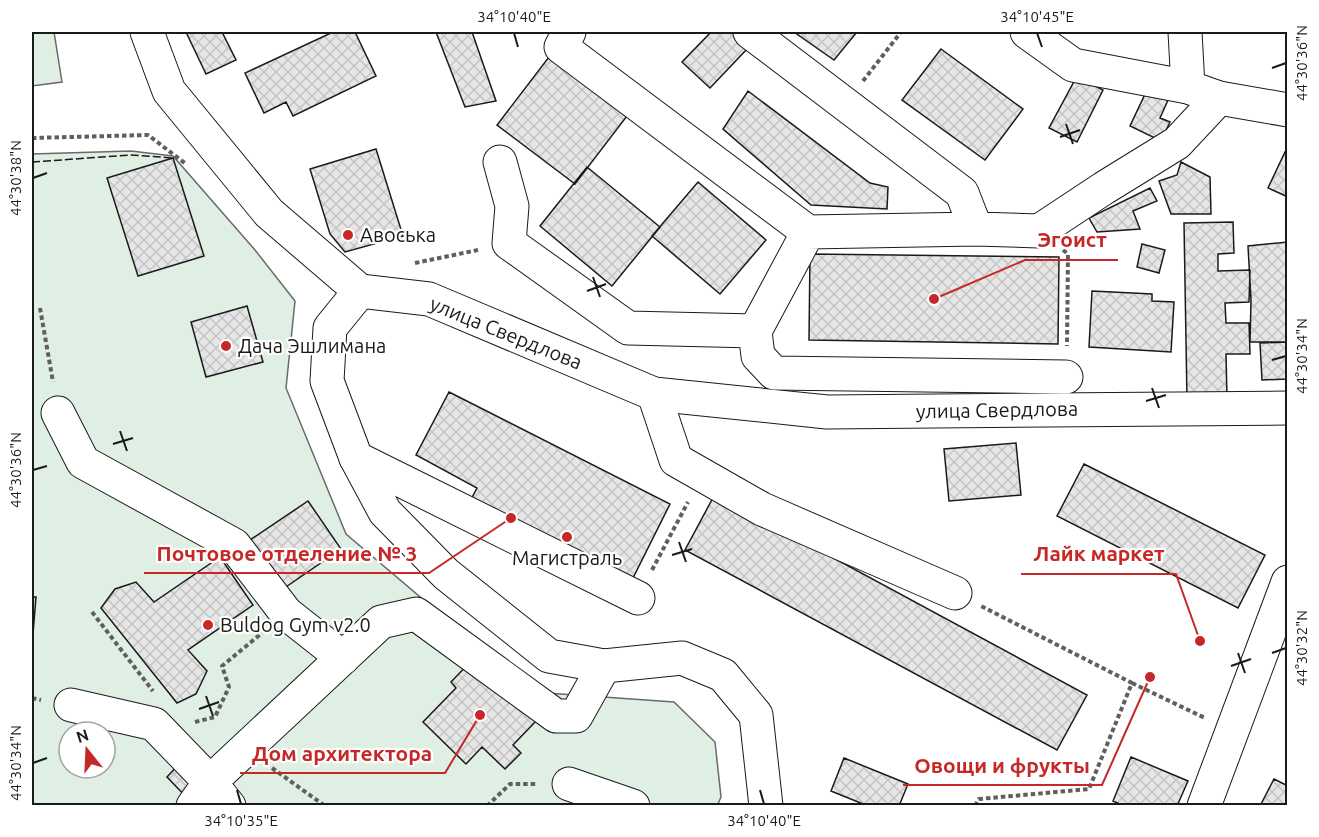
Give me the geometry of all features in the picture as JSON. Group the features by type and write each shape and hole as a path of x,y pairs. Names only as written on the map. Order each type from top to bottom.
{"main road":[{"path":"147,32 169,91 269,213 360,291 330,328 327,381 356,458 384,512 446,574 549,656 604,666 682,658 723,675 756,715 765,806"},
{"path":"568,32 561,47 808,232 976,229 1039,231 1177,143 1219,98"},
{"path":"750,32 962,193 976,229"},
{"path":"1027,32 1073,65 1188,87 1219,98 1287,110"},
{"path":"1185,32 1188,87"},
{"path":"500,162 512,206 509,243 628,328 755,331"},
{"path":"808,232 755,331 758,356 774,374 1066,377"},
{"name":"улица Свердлова","path":"360,291 429,299 654,394 827,412 1287,408"},
{"path":"654,394 676,460 762,509 955,593"},
{"path":"58,413 83,462 234,545 286,613 343,658"},
{"path":"356,458 638,598"},
{"path":"1204,806 1232,731 1276,650 1287,582"},
{"path":"71,705 154,724 211,798 245,750 381,622 416,615 556,716 576,716 604,666"},
{"path":"570,783 633,806"}],"path":[{"path":"845,104 901,32"},
{"path":"32,138 148,135 194,171"},
{"path":"1039,231 1068,254 1066,377"},
{"path":"405,266 509,243"},
{"path":"40,308 58,413"},
{"path":"638,598 702,475"},
{"path":"955,593 1232,731"},
{"path":"92,612 158,697"},
{"path":"187,723 215,717 229,687 222,666 286,613"},
{"path":"975,806 979,800 1089,789 1132,683"},
{"path":"245,750 325,806"},
{"path":"486,806 510,784 570,783"}],"green space":[{"path":"32,32 54,32 62,82 32,86"},
{"path":"131,151 173,156 255,250 295,301 286,388 346,534 532,692 674,702 715,742 721,797 717,806 32,805 32,154"}],"building":[{"path":"186,32 222,32 236,60 206,74"},
{"path":"333,32 355,32 376,76 293,116 286,102 264,113 245,73"},
{"path":"436,32 472,32 496,101 465,107"},
{"path":"711,32 731,32 748,48 710,88 682,62"},
{"path":"794,32 857,32 834,60"},
{"path":"941,49 1023,109 985,160 902,100"},
{"path":"549,57 627,116 575,184 497,125"},
{"path":"1077,76 1103,90 1077,142 1049,128"},
{"path":"1147,90 1168,100 1160,118 1170,122 1161,141 1130,126"},
{"path":"748,91 870,183 888,187 887,209 811,205 723,129"},
{"path":"376,149 403,236 345,252 330,234 310,169"},
{"path":"1285,152 1288,153 1288,197 1268,188"},
{"path":"173,158 204,256 138,276 107,178"},
{"path":"1181,162 1210,177 1211,214 1171,214 1159,181 1177,175"},
{"path":"587,167 660,227 612,286 540,226"},
{"path":"698,182 766,240 720,294 652,236"},
{"path":"1150,188 1157,201 1133,211 1140,229 1097,232 1089,218"},
{"path":"1233,222 1234,253 1218,254 1218,271 1250,270 1249,302 1225,303 1226,323 1249,323 1250,354 1226,354 1227,399 1187,400 1184,223"},
{"path":"1288,242 1288,342 1250,342 1251,300 1248,246"},
{"path":"1142,244 1165,250 1159,273 1137,267"},
{"path":"810,254 1059,257 1058,344 809,340"},
{"path":"1092,291 1152,294 1152,301 1174,302 1171,352 1089,347"},
{"path":"247,306 263,362 206,377 191,322"},
{"path":"1288,342 1288,379 1262,380 1260,343"},
{"path":"449,392 670,504 630,584 467,507 477,488 416,455"},
{"path":"1016,443 1021,495 949,501 944,449"},
{"path":"1084,464 1265,555 1238,608 1057,516"},
{"path":"715,494 1087,695 1057,750 685,550"},
{"path":"308,501 341,549 280,591 247,542"},
{"path":"220,557 253,605 188,650 207,671 196,694 177,703 101,608 115,589 136,582 154,602"},
{"path":"32,597 36,597 33,634 32,634"},
{"path":"473,659 536,721 513,745 521,753 505,769 482,747 466,764 423,722 456,688 451,682"},
{"path":"1131,757 1188,781 1177,806 1124,806 1113,801"},
{"path":"844,758 908,784 899,806 868,806 831,791"},
{"path":"181,762 204,786 189,800 167,777"},
{"path":"1274,779 1288,786 1288,806 1260,806"}],"fence":[{"path":"32,162 131,155 173,158"}],"place":[{"name":"Авоська","path":"348,235"},
{"name":"Эгоист","path":"934,299"},
{"name":"Дача Эшлимана","path":"226,346"},
{"name":"Почтовое отделение № 3","path":"511,518"},
{"name":"Магистраль","path":"567,537"},
{"name":"Buldog Gym v2.0","path":"208,625"},
{"name":"Лайк маркет","path":"1200,641"},
{"name":"Овощи и фрукты","path":"1150,677"},
{"name":"Дом архитектора","path":"480,715"}]}
